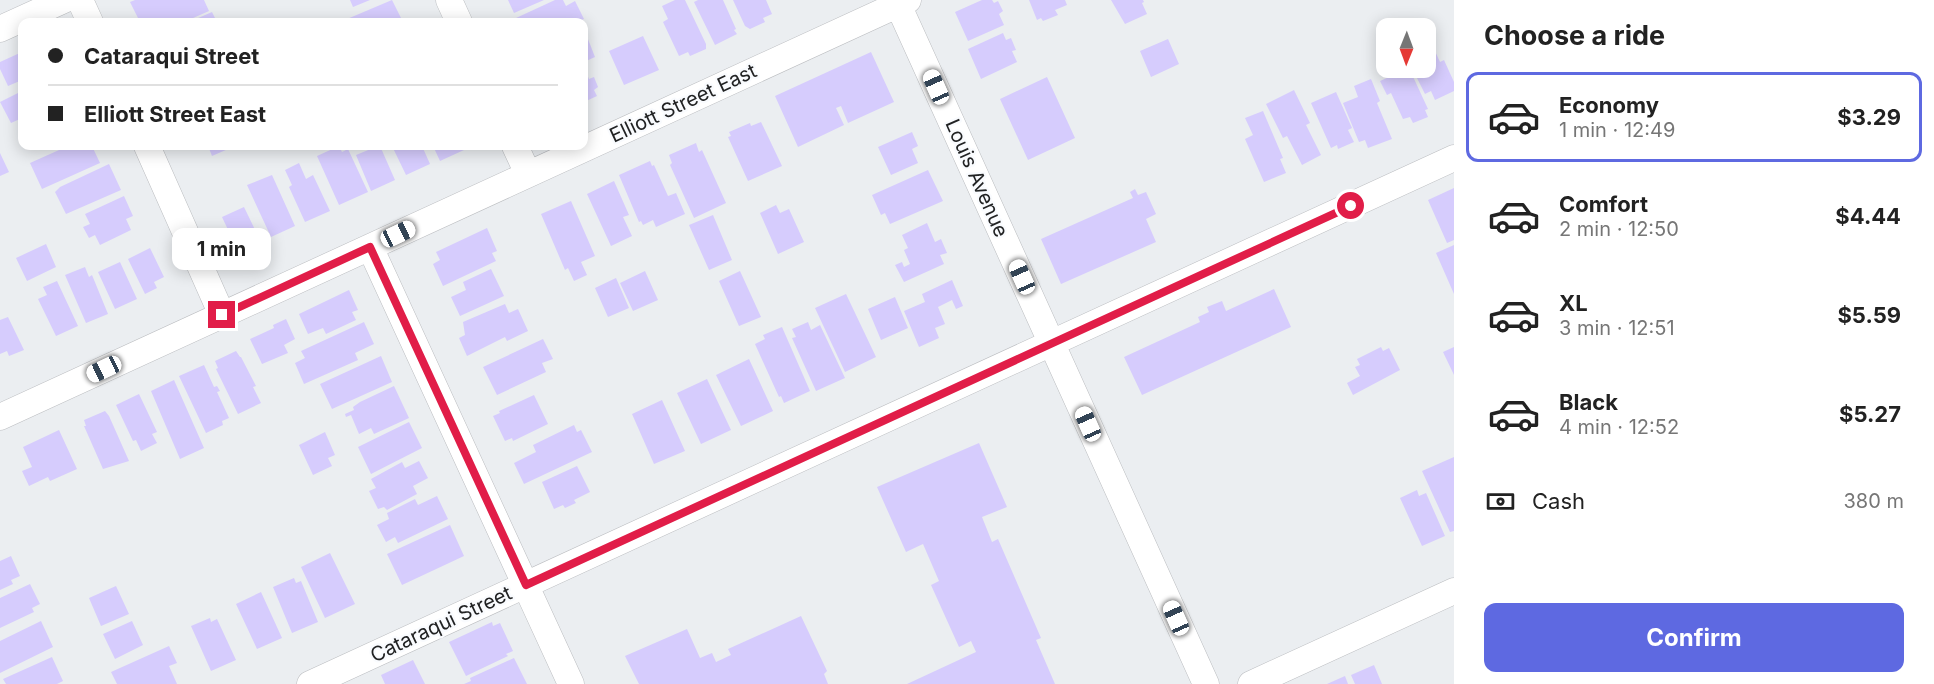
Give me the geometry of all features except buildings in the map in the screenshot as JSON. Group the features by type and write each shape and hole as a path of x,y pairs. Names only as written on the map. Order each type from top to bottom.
{"street":[{"path":"24,18 64,0"},
{"path":"80,0 88,18"},
{"path":"449,0 457,18"},
{"name":"Elliott Street East","path":"588,146 901,2"},
{"name":"Louis Avenue","path":"901,2 1206,684"},
{"path":"0,29 18,21"},
{"path":"149,150 222,315"},
{"path":"517,150 528,174"},
{"name":"Elliott Street East","path":"0,417 580,150"},
{"name":"Cataraqui Street","path":"310,684 1454,158"},
{"path":"370,247 571,684"},
{"path":"1251,684 1454,591"}],"route":[{"path":"222,315 370,247 526,585 1351,206"}]}
